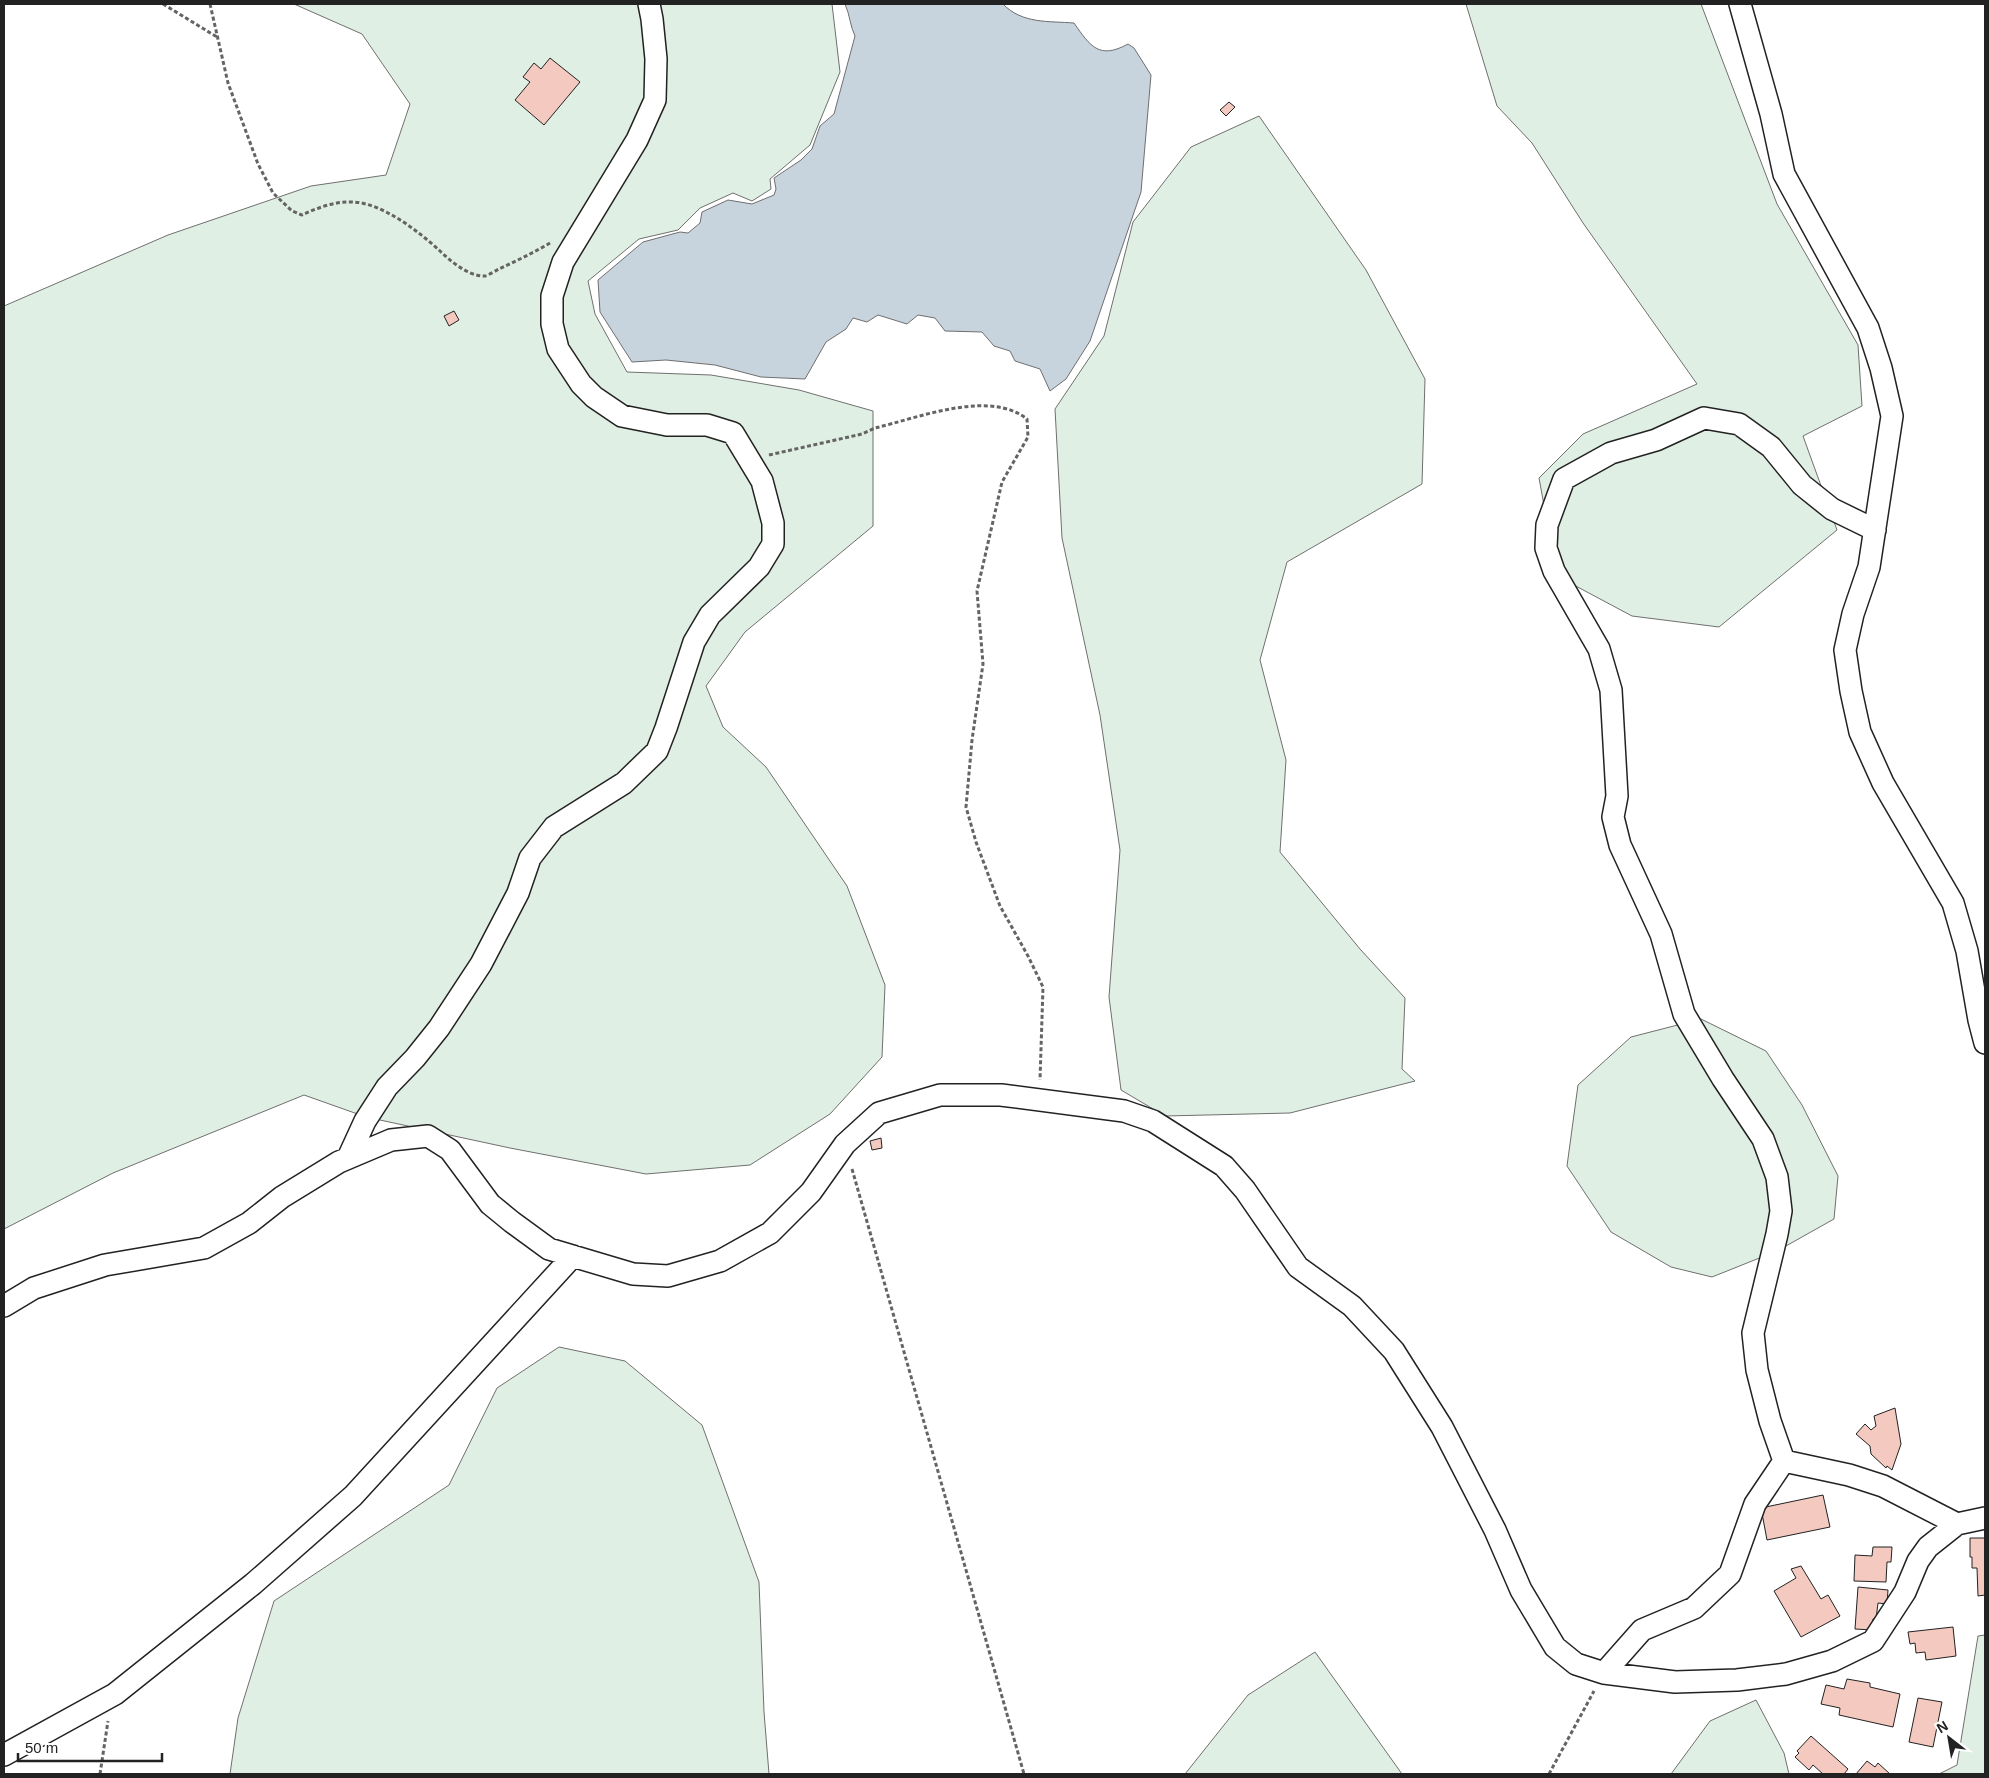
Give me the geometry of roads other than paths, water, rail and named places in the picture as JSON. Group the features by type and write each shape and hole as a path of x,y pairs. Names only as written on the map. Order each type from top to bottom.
{"street":[{"path":"348,1158 365,1121 387,1087 415,1058 439,1028 480,964 518,893 530,858 554,827 624,783 657,750 694,642 710,615 759,567 772,544 773,523 762,481 733,433 708,426 667,425 622,416 594,397 581,384 558,349 552,324 552,296 563,262 637,140 655,100 656,60 649,4"},
{"path":"1740,4 1771,114 1784,174 1868,328 1882,368 1892,416 1869,567 1853,614 1845,650 1851,691 1860,732 1883,783 1953,903 1967,951 1985,1043"},
{"path":"1784,1461 1756,1370 1753,1332 1778,1234 1780,1211 1777,1177 1763,1139 1723,1079 1684,1014 1660,934 1620,845 1614,817 1617,796 1611,690 1599,649 1554,571 1546,548 1547,525 1564,479 1611,453 1656,440 1704,418 1739,424 1771,447 1802,485 1832,509 1876,530"},
{"path":"4,1306 34,1288 105,1265 204,1248 249,1223 282,1197 348,1158 391,1140 428,1136 450,1150 490,1204 549,1249 633,1274 668,1276 720,1261 770,1233 811,1192 845,1144 879,1113 940,1096 1000,1095 1124,1111 1153,1121 1224,1166 1245,1190 1298,1268 1352,1306 1394,1351 1442,1427 1495,1530 1521,1590 1555,1647 1576,1664 1604,1673 1675,1682 1737,1680 1786,1674 1832,1661 1873,1641 1905,1592 1918,1561 1928,1546 1957,1524 1985,1518"},
{"path":"4,1755 112,1696 253,1584 353,1496 573,1256"},
{"path":"1784,1461 1849,1475 1883,1486 1957,1524"},
{"path":"1604,1673 1642,1630 1694,1608 1730,1574 1755,1504 1784,1461"}]}
